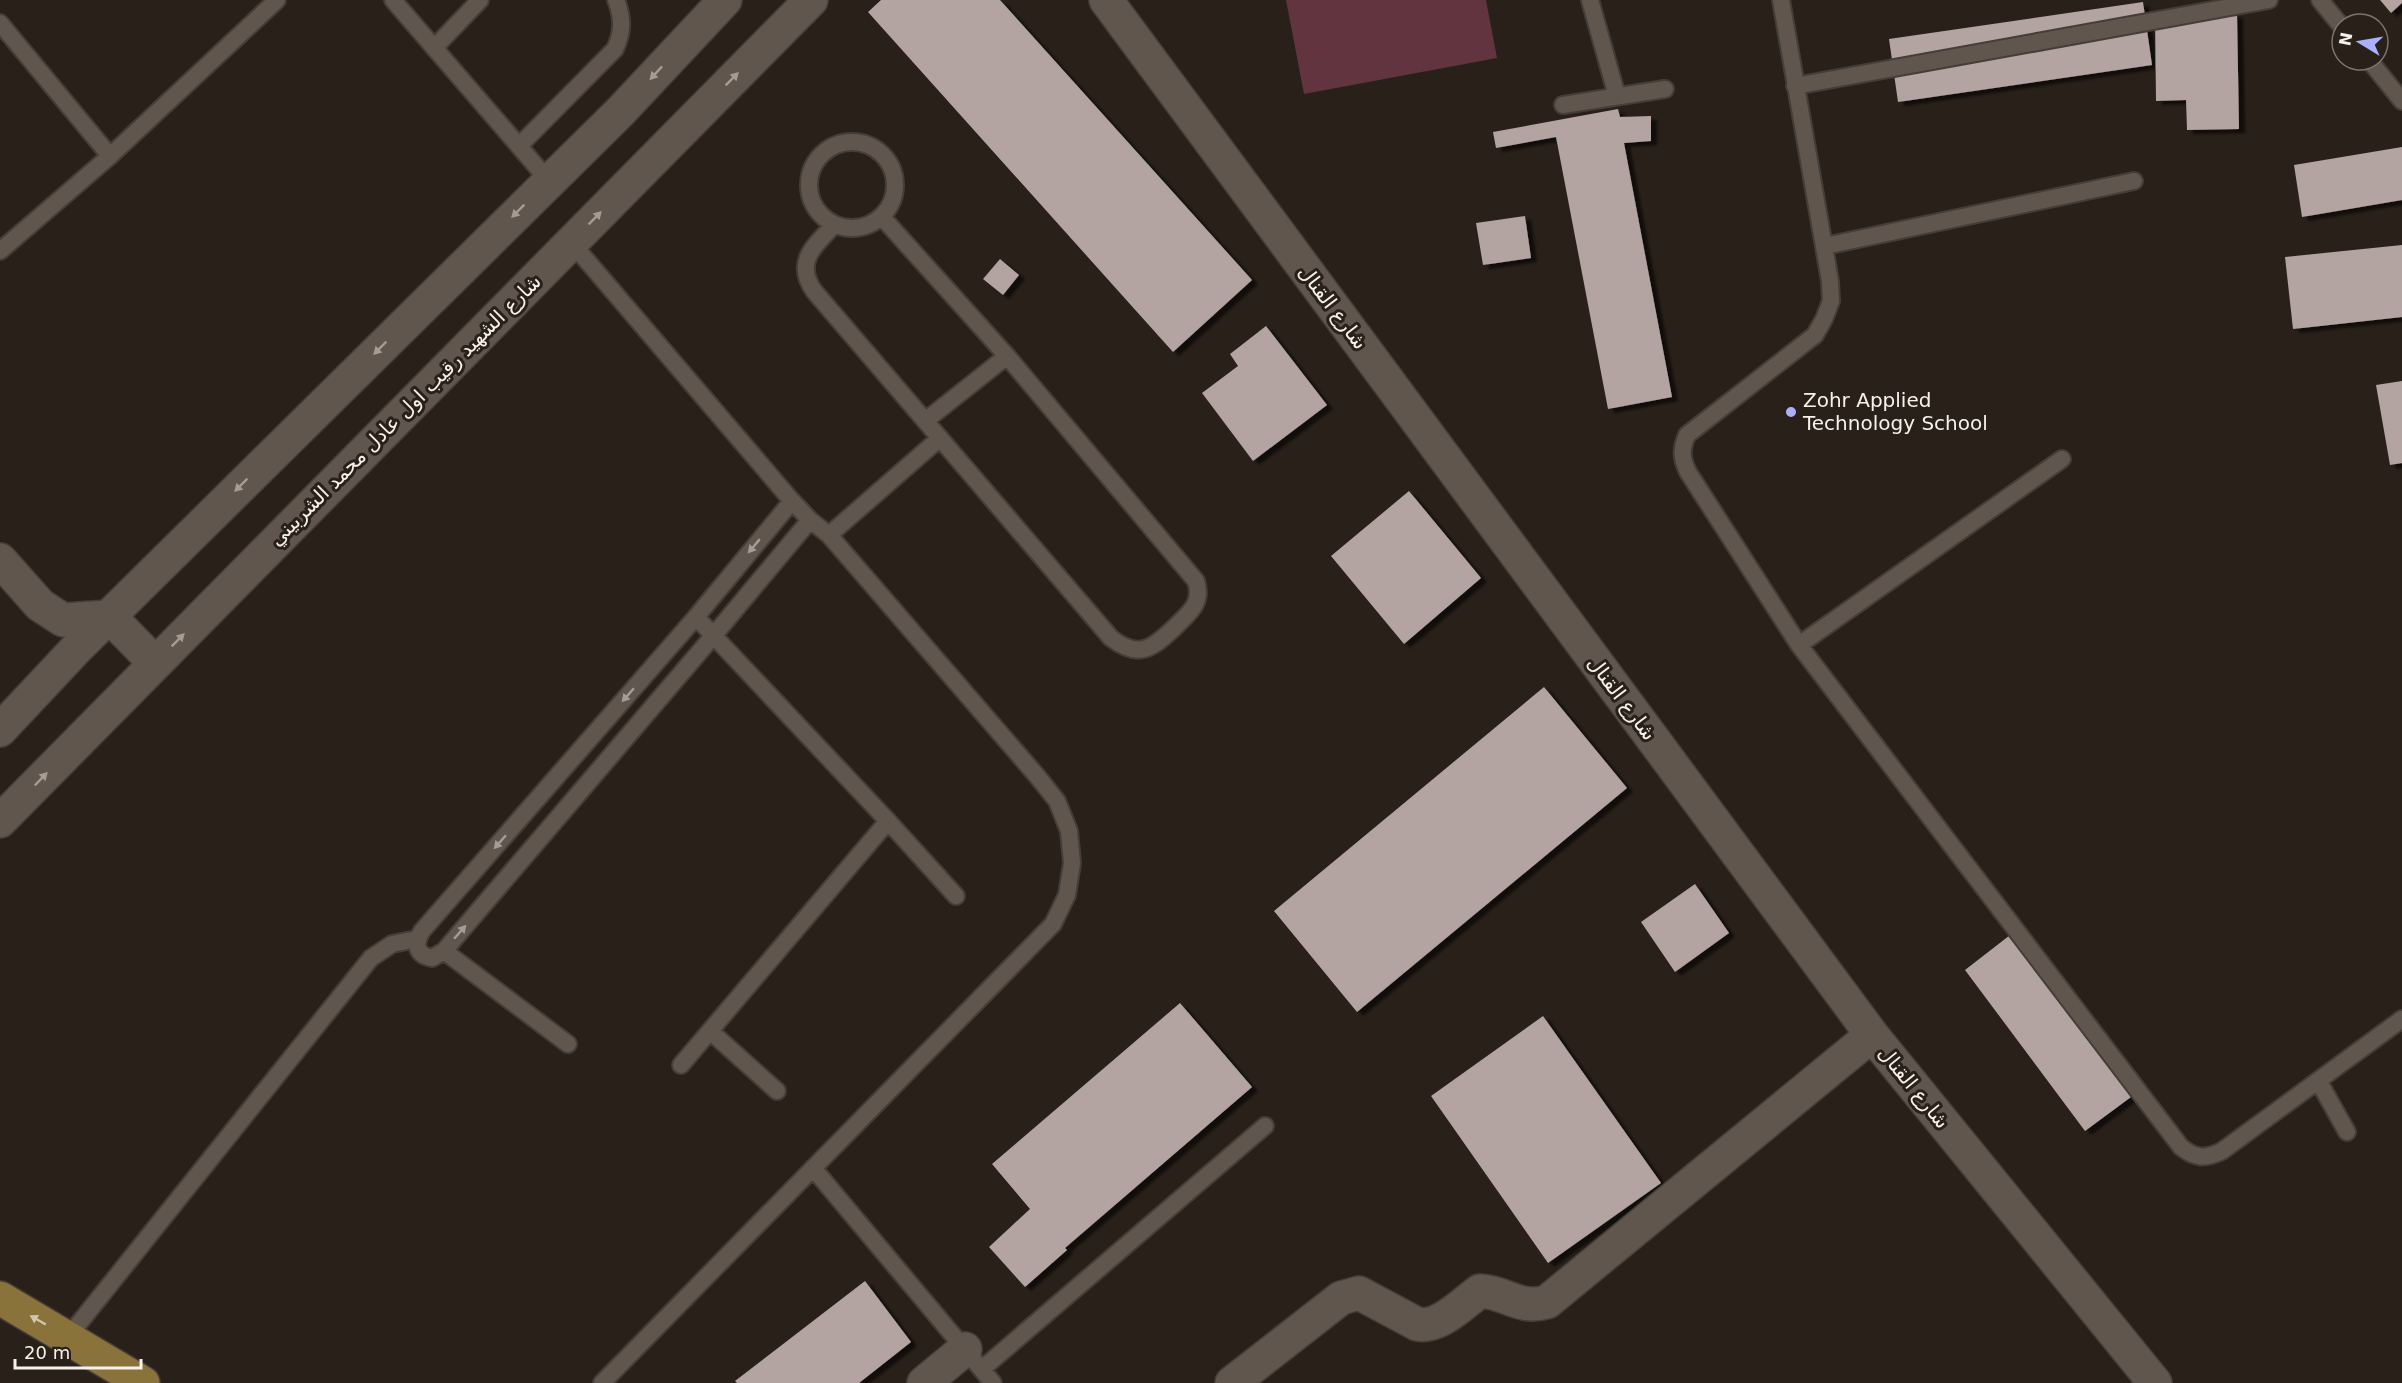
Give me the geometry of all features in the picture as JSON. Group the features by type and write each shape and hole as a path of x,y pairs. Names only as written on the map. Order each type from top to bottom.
{"main road":[{"path":"0,1298 142,1383"}],"street":[{"path":"0,730 108,617 620,111 725,0"},
{"name":"شارع الشهيد رقيب اول عادل محمد الشربيني","path":"0,821 811,0"},
{"name":"شارع القنال","path":"1106,0 1872,1035 2155,1383"},
{"path":"0,560 40,605 63,620 108,617 116,621 155,663"},
{"path":"1232,1383 1341,1298 1359,1293 1417,1324 1426,1326 1435,1323 1480,1291 1493,1292 1521,1304 1536,1305 1547,1302 1872,1035"},
{"path":"924,1383 974,1359"}],"lane":[{"path":"0,251 110,156 277,0"},
{"path":"393,0 549,181"},
{"path":"434,48 480,0"},
{"path":"519,146 615,49 622,25 616,0"},
{"path":"1590,0 1617,96"},
{"path":"1781,0 1825,246 1831,301 1815,334 1687,435 1682,447 1682,459 1688,472 1799,645 2167,1128 2190,1154 2209,1157 2222,1151 2402,1019"},
{"path":"1795,86 2268,0"},
{"path":"2320,0 2330,12"},
{"path":"0,23 110,156"},
{"path":"2379,72 2402,100"},
{"path":"1563,105 1665,89"},
{"path":"854,141 870,145 884,155 893,170 896,186 892,204 882,217 868,226 851,229 834,225 821,215 811,201 809,184 813,168 823,154 837,144 854,141"},
{"path":"1825,246 2134,181"},
{"path":"834,225 808,255 805,268 807,281 1111,638 1120,646 1143,650 1154,646 1192,611 1198,601 1199,591 1196,581 1007,357 882,217"},
{"path":"572,242 792,501 810,520 829,535 1057,801 1069,831 1072,863 1067,895 1053,924 602,1383"},
{"path":"925,421 1007,357"},
{"path":"829,535 940,438"},
{"path":"1799,645 2062,459"},
{"path":"68,1337 371,958 392,944 417,939 696,617 792,501"},
{"path":"417,939 417,946 425,957 432,958 444,951 810,520"},
{"path":"696,617 957,896"},
{"path":"681,1065 888,821"},
{"path":"444,951 568,1044"},
{"path":"710,1031 777,1091"},
{"path":"2319,1082 2347,1132"},
{"path":"974,1359 1265,1126"},
{"path":"813,1168 993,1383"}],"shaded area":[{"path":"1286,0 1486,0 1497,58 1304,94"}],"building":[{"path":"881,0 1000,0 1252,280 1173,352 868,12"},
{"path":"2380,0 2402,0 2402,3 2391,13"},
{"path":"2143,2 2152,65 1898,102 1889,39"},
{"path":"2237,14 2239,129 2187,130 2186,100 2156,101 2155,16"},
{"path":"1618,109 1620,117 1651,116 1651,141 1624,143 1672,397 1608,409 1556,137 1496,148 1493,132"},
{"path":"2402,147 2402,200 2302,217 2294,165"},
{"path":"1525,216 1531,258 1483,265 1476,223"},
{"path":"2402,245 2402,317 2293,329 2285,257"},
{"path":"1000,259 1019,275 1003,295 983,279"},
{"path":"1266,326 1327,405 1253,461 1202,393 1238,366 1230,354"},
{"path":"2402,381 2402,463 2390,465 2376,385"},
{"path":"1409,491 1481,578 1404,644 1331,556"},
{"path":"1544,687 1627,788 1357,1012 1274,911"},
{"path":"1695,884 1729,933 1675,972 1641,922"},
{"path":"2014,932 2135,1094 2085,1131 1965,970"},
{"path":"1180,1003 1252,1087 1065,1248 1067,1250 1025,1287 989,1247 1030,1209 992,1164"},
{"path":"1543,1016 1661,1183 1548,1263 1431,1096"},
{"path":"865,1281 911,1342 859,1383 737,1383 735,1381"}],"place":[{"name":"Zohr Applied Technology School","path":"1791,412"}]}
